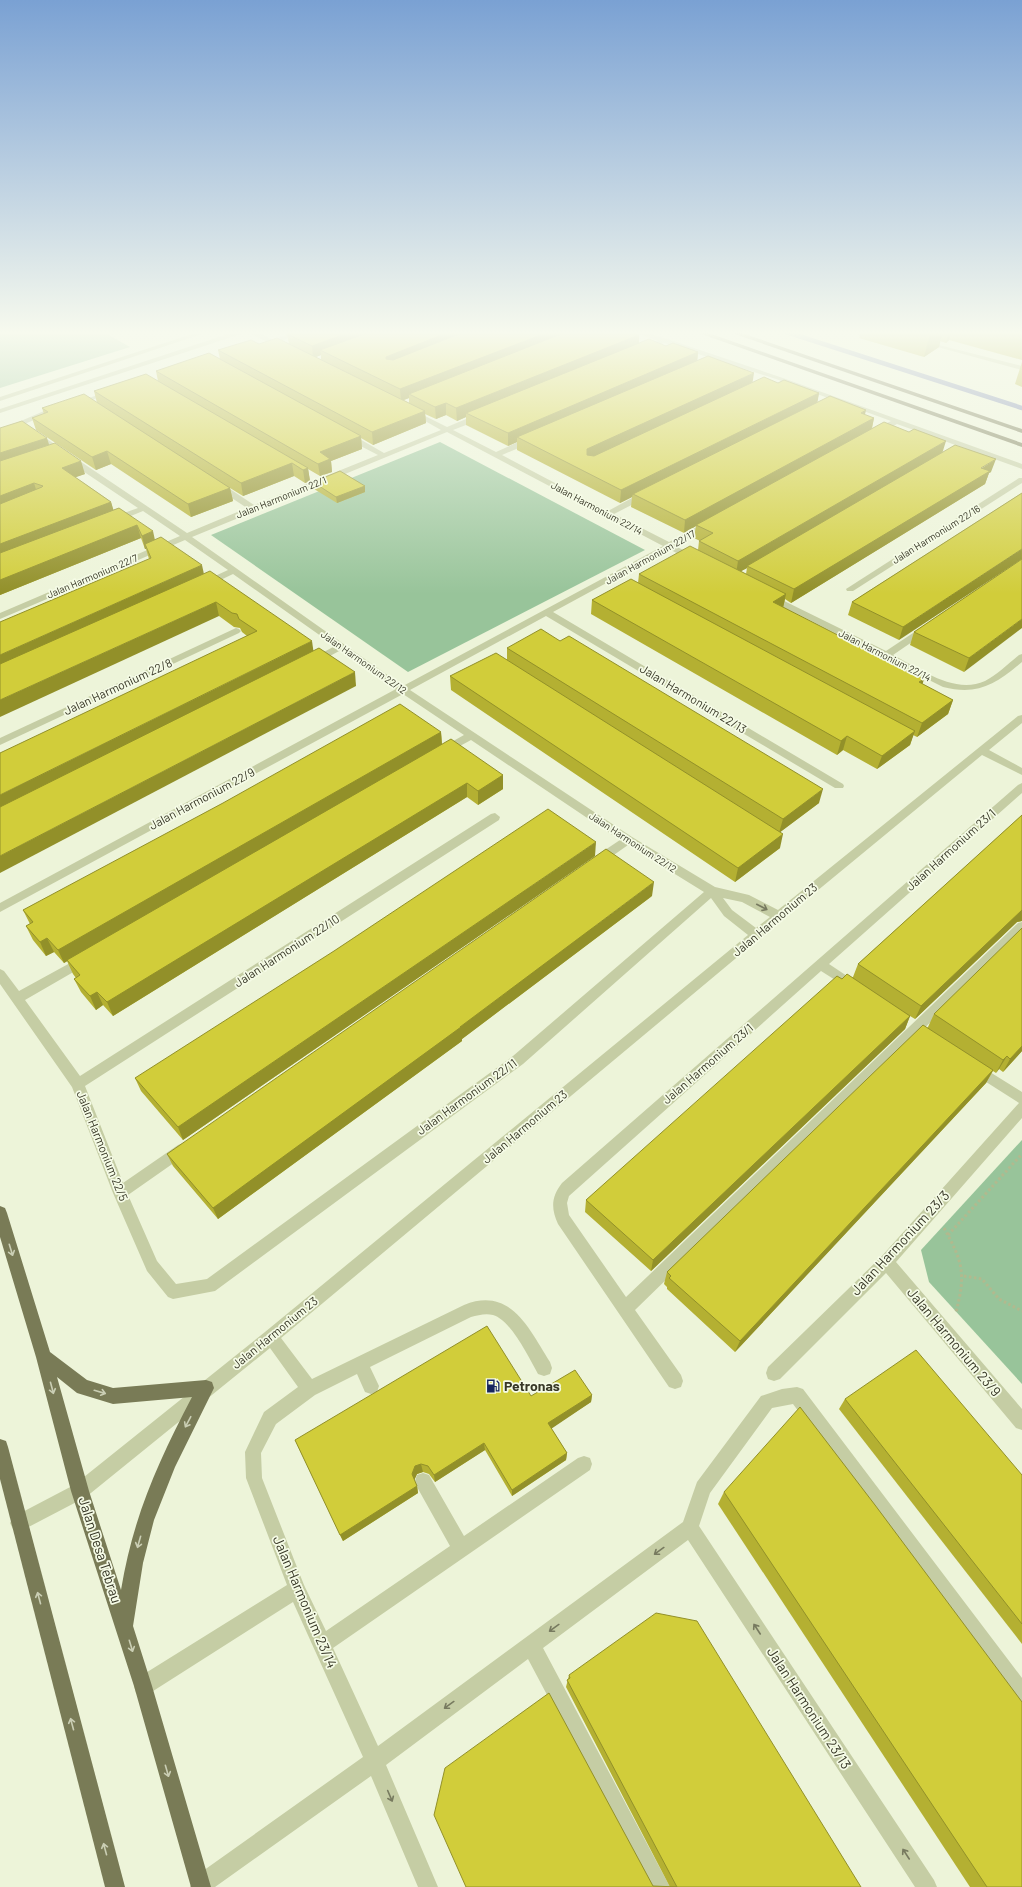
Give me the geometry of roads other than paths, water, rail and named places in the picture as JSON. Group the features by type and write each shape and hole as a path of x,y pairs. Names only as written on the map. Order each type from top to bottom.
{"main road":[{"path":"945,418 1022,445"},
{"path":"984,418 1022,431"},
{"name":"Jalan Desa Tebrau","path":"0,1213 44,1357 80,1491 125,1626 200,1886"},
{"path":"44,1357 83,1387 112,1396 206,1388"},
{"path":"125,1626 134,1561 149,1507 174,1448 206,1388"},
{"path":"0,1447 115,1887"}],"street":[{"path":"0,432 21,425 33,418"},
{"name":"Jalan Harmonium 22/14","path":"425,418 702,563"},
{"name":"Jalan Harmonium 22/1","path":"185,536 253,508 316,479 383,455 474,418"},
{"path":"883,418 965,445 1022,467"},
{"path":"868,437 895,422"},
{"name":"Jalan Harmonium 22/12","path":"21,425 56,452 185,536 403,690 628,840 712,891 745,898 780,916"},
{"path":"341,432 383,455"},
{"path":"496,455 540,436"},
{"path":"951,453 965,445"},
{"name":"Jalan Harmonium 22/16","path":"850,589 1022,480"},
{"path":"213,482 253,508"},
{"path":"608,514 650,492"},
{"path":"108,522 144,508"},
{"name":"Jalan Harmonium 22/17","path":"403,690 546,612 615,580 717,519"},
{"name":"Jalan Harmonium 22/7","path":"0,616 185,536"},
{"path":"198,588 233,571"},
{"name":"Jalan Harmonium 22/14","path":"763,593 946,685 962,688 990,684 1022,657"},
{"name":"Jalan Harmonium 22/13","path":"546,612 839,786"},
{"path":"887,655 931,625"},
{"name":"Jalan Harmonium 22/8","path":"0,742 236,631"},
{"path":"306,664 342,646"},
{"path":"478,649 491,657"},
{"name":"Jalan Harmonium 22/9","path":"0,908 403,690"},
{"name":"Jalan Harmonium 23","path":"19,1523 80,1491 271,1337 1022,718"},
{"path":"430,759 472,735"},
{"path":"982,751 1022,772"},
{"name":"Jalan Harmonium 23/1","path":"676,1381 563,1218 559,1202 561,1194 1022,787"},
{"name":"Jalan Harmonium 22/10","path":"78,1084 495,817"},
{"path":"588,867 628,840"},
{"name":"Jalan Harmonium 22/12","path":"712,891 728,913 757,935"},
{"name":"Jalan Harmonium 22/11","path":"210,1286 518,1060 712,891"},
{"path":"626,1308 1022,926"},
{"path":"18,998 94,954"},
{"path":"821,965 866,994"},
{"name":"Jalan Harmonium 22/5","path":"0,974 78,1084 120,1193 152,1266 174,1292 210,1286"},
{"path":"904,1020 930,1037"},
{"path":"969,1064 1022,1099"},
{"name":"Jalan Harmonium 23/3","path":"774,1373 886,1262 1022,1108"},
{"path":"120,1193 192,1143"},
{"name":"Jalan Harmonium 23/9","path":"886,1262 1022,1422"},
{"name":"Jalan Harmonium 23/14","path":"428,1887 374,1760 297,1589 254,1478 253,1452 270,1418 309,1389 469,1310 485,1306 496,1308 511,1318 544,1368"},
{"path":"271,1337 309,1389"},
{"path":"360,1364 371,1386"},
{"path":"200,1886 690,1528 702,1488 767,1402 782,1397 797,1396 1022,1693"},
{"path":"323,1644 584,1464"},
{"path":"423,1481 461,1549"},
{"name":"Jalan Harmonium 23/13","path":"690,1528 927,1887"},
{"path":"143,1686 297,1589"},
{"path":"531,1645 660,1887"}],"place":[{"name":"Petronas","path":"493,1386"}]}
